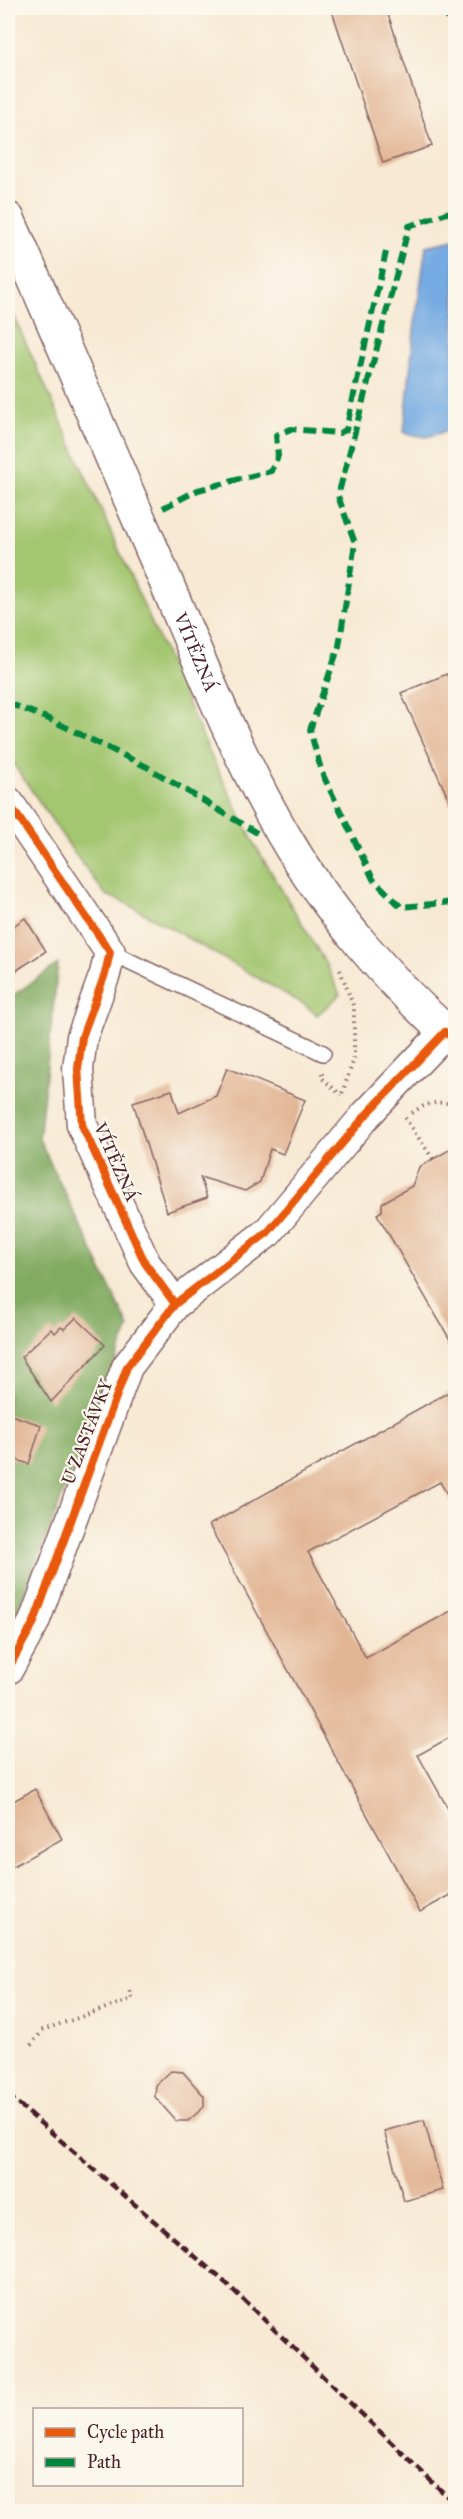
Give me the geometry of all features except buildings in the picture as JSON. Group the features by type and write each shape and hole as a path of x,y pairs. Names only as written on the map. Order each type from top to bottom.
{"main road":[{"name":"VÍTĚZNÁ","path":"8,219 218,704 279,827 329,902 374,958 450,1037"}],"street":[{"path":"8,802 110,952"},
{"name":"VÍTĚZNÁ","path":"110,952 105,974 82,1037 78,1069 82,1125 145,1263 174,1304"},
{"name":"U ZASTÁVKY","path":"8,1669 34,1622 127,1367 174,1304 268,1232 366,1115 450,1037"}],"lane":[{"path":"110,952 323,1053"}],"path":[{"path":"398,1127 405,1118 424,1105 447,1103 456,1105"},
{"path":"405,1118 433,1159"},
{"path":"31,2045 43,2030 132,1999 130,1990"}],"green space":[{"path":"8,303 214,762 256,847 325,962 340,995 317,1015 305,1005 128,904 106,895 8,756"},
{"path":"58,964 39,1139 129,1327 8,1634 8,999"}],"water":[{"path":"455,240 455,429 426,437 404,433 414,330 426,246"}],"railway":[{"path":"8,2095 227,2284 456,2505"}],"marked path":[{"path":"445,8 456,46"},
{"path":"454,902 401,907 373,879 322,773 310,730 339,646 355,543 338,496 409,226 456,210"},
{"path":"163,508 198,490 271,471 278,456 276,435 291,429 339,433 346,430 386,252"},
{"path":"8,703 49,719 147,767 257,833"}],"cycle path":[{"path":"8,802 110,952 105,974 82,1037 78,1069 82,1125 145,1263 175,1304"},
{"path":"8,1669 34,1622 127,1367 175,1304 268,1232 366,1115 445,1032 456,1041"}]}
